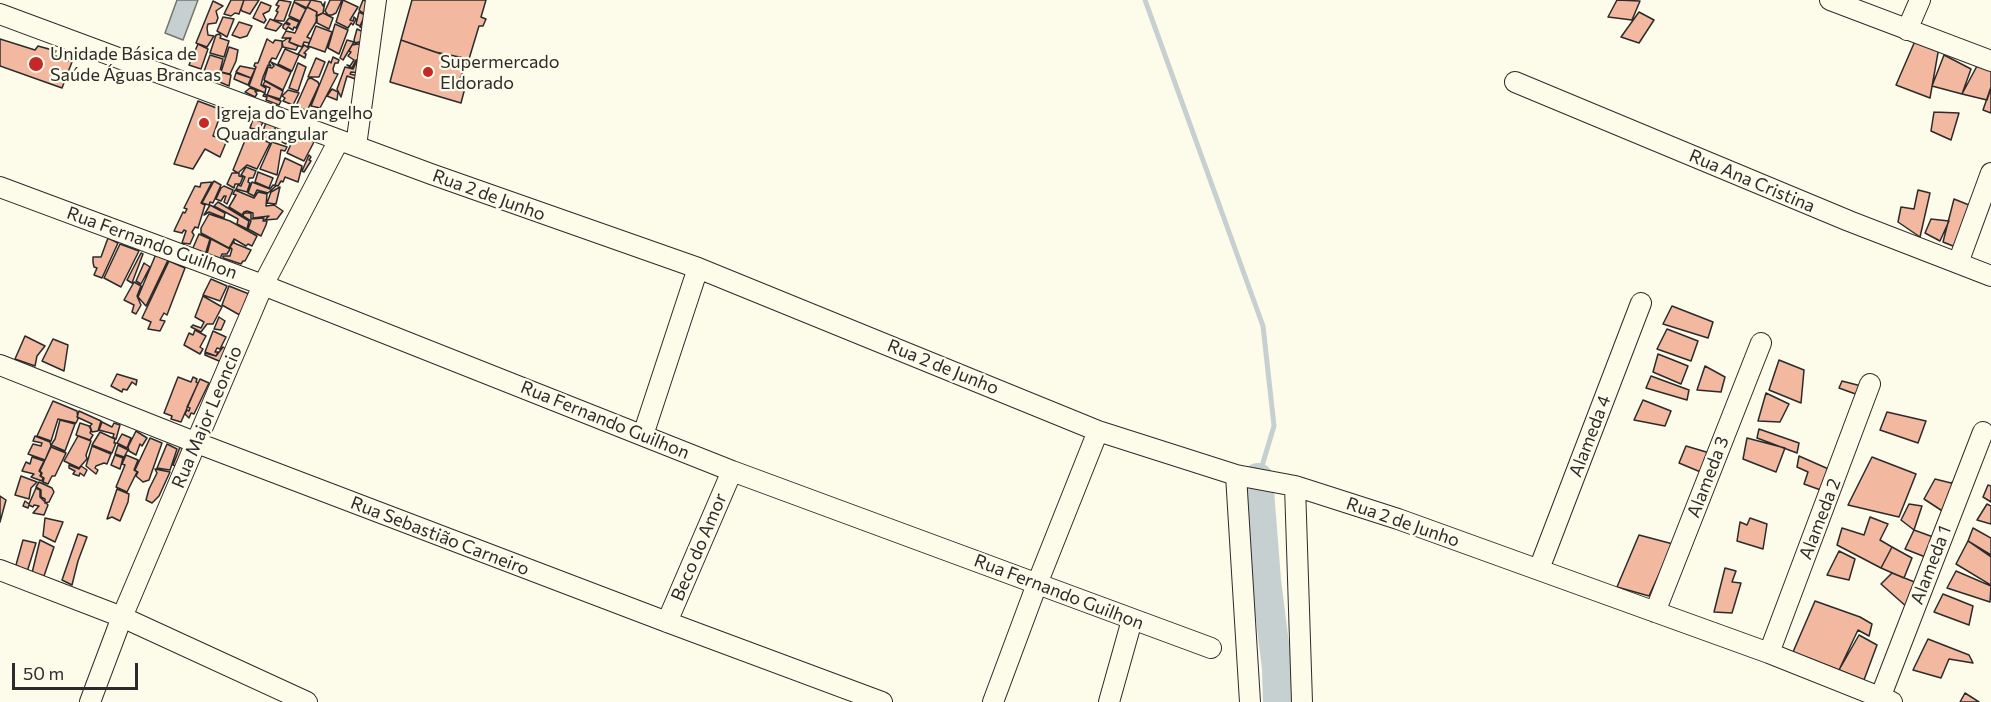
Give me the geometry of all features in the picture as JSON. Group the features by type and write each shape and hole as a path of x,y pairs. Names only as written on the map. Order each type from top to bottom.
{"street":[{"name":"Rua Major Leoncio","path":"90,702 122,616 263,285 347,143 376,0"},
{"path":"1830,0 1991,61"},
{"path":"1907,30 1920,0"},
{"name":"Rua 2 de Junho","path":"0,14 347,143 698,268 1098,431 1236,475 1295,486 1398,519 1769,653 1886,700"},
{"name":"Rua Ana Cristina","path":"1515,82 1849,221 1991,276"},
{"path":"1958,263 1991,172"},
{"name":"Rua Fernando Guilhon","path":"0,187 263,285 732,471 1211,648"},
{"path":"643,435 698,268"},
{"name":"Alameda 4","path":"1539,569 1641,303"},
{"name":"Alameda 3","path":"1655,612 1761,343"},
{"name":"Rua Sebastião Carneiro","path":"0,365 197,443 882,702"},
{"name":"Alameda 2","path":"1769,653 1870,384"},
{"path":"993,702 1098,431"},
{"name":"Alameda 1","path":"1886,700 1983,432"},
{"name":"Beco do Amor","path":"667,622 732,471"},
{"path":"1236,475 1250,702"},
{"path":"1295,486 1302,702"},
{"path":"0,570 122,616 307,702"},
{"path":"1109,702 1132,620"}],"shaded area":[{"path":"177,0 198,0 183,40 165,33"}],"building":[{"path":"231,0 244,0 239,14 235,13 231,16 224,14"},
{"path":"244,0 259,0 250,14 241,9"},
{"path":"279,0 291,2 284,21 274,20 278,12 276,11 279,6 276,5"},
{"path":"295,0 311,0 307,8 294,2"},
{"path":"311,0 321,2 323,6 325,2 323,13 316,16 317,12 307,7"},
{"path":"330,0 342,0 336,13 328,15 325,11"},
{"path":"343,0 358,7 350,20 353,21 354,17 356,19 348,28 336,22"},
{"path":"363,0 371,3 368,30 360,27 366,15 359,10"},
{"path":"412,0 486,0 481,17 486,19 483,26 479,26 469,59 435,52 401,40"},
{"path":"1617,0 1640,1 1632,20 1608,17"},
{"path":"213,1 223,6 216,11 218,18 216,23 208,24 208,35 214,36 207,47 196,43"},
{"path":"261,2 271,6 269,11 263,14 266,20 264,23 253,18"},
{"path":"294,2 306,9 300,21 289,16"},
{"path":"307,7 317,12 316,22 307,37 311,39 309,43 304,42 302,47 289,42 291,38 282,38 286,31 295,33"},
{"path":"359,12 365,15 360,26 356,24"},
{"path":"1639,12 1654,20 1639,43 1621,37"},
{"path":"323,13 333,18 329,29 317,23 317,16"},
{"path":"223,17 234,19 227,37 217,31"},
{"path":"289,18 299,22 293,30 288,27 286,30 283,28 285,23 290,24 286,22"},
{"path":"270,19 282,24 276,31 265,28"},
{"path":"239,22 252,26 247,36 240,38 232,35"},
{"path":"335,24 348,30 339,54 328,48"},
{"path":"316,26 332,32 325,52 308,46"},
{"path":"357,29 368,34 366,45 355,43"},
{"path":"219,34 220,38 229,41 224,57 210,53 216,35"},
{"path":"288,38 289,42 298,46 296,50 283,47 282,42"},
{"name":"Unidade Básica de Saúde Águas Brancas","path":"0,39 35,50 38,46 56,51 53,55 72,62 62,88 0,66"},
{"path":"267,39 273,43 275,40 282,41 282,47 276,59 272,58 269,63 271,66 268,65 263,77 261,85 266,88 265,93 249,86 256,67 255,63 258,63"},
{"path":"347,40 354,42 343,60 340,58"},
{"name":"Supermercado Eldorado","path":"401,40 467,63 458,83 466,84 461,103 390,82"},
{"path":"1915,41 1939,47 1930,98 1896,85"},
{"path":"198,44 208,49 201,69 189,65"},
{"path":"304,45 309,48 304,53 305,58 298,54"},
{"path":"352,45 364,45 358,55 361,57 356,60 352,68 347,65 350,66 354,60 348,56 351,52 349,51"},
{"path":"229,47 238,50 230,74 221,72"},
{"path":"285,49 299,55 292,71 278,64"},
{"path":"210,55 223,59 216,79 203,74"},
{"path":"1944,55 1971,69 1962,94 1932,86"},
{"path":"333,57 339,60 333,69 334,73 338,74 320,108 311,106 329,61 331,63"},
{"path":"316,58 325,62 319,77 308,77"},
{"path":"357,61 363,62 360,73 351,72 350,74 359,76 358,80 347,76 341,97 337,89 345,67 353,69"},
{"path":"271,62 291,72 283,90 264,80 268,67 274,66"},
{"path":"298,63 306,67 298,91 289,88"},
{"path":"240,66 255,69 251,78 236,72"},
{"path":"1977,66 1991,68 1991,88 1987,100 1962,94"},
{"path":"220,72 231,75 229,86 217,81"},
{"path":"236,73 251,78 248,85 234,79"},
{"path":"311,78 319,85 307,111 296,106 308,79"},
{"path":"265,81 283,91 280,99 267,95 270,88 263,85"},
{"path":"1991,87 1991,113 1983,110"},
{"path":"250,88 259,91 255,91 257,94 255,97 245,92"},
{"path":"332,89 338,92 337,100 327,96"},
{"path":"288,90 299,93 293,105 283,101 285,98 282,96"},
{"path":"264,94 281,101 279,105 266,100 267,97 263,96"},
{"name":"Igreja do Evangelho Quadrangular","path":"198,101 222,110 213,136 227,140 220,157 205,149 193,169 174,164"},
{"path":"1934,112 1959,113 1951,140 1931,131"},
{"path":"253,119 264,120 259,130 250,128"},
{"path":"267,120 276,124 273,139 261,136"},
{"path":"279,127 291,134 286,144 275,138"},
{"path":"248,133 270,143 257,169 247,165 238,173 233,170"},
{"path":"296,133 315,140 304,161 287,153"},
{"path":"272,142 287,147 285,151 281,150 277,175 260,169"},
{"path":"309,155 311,161 304,172 302,171"},
{"path":"285,158 302,166 298,182 285,177 278,186 275,185"},
{"path":"246,167 256,171 253,178 249,178 247,192 236,189 238,185 241,186 245,177 241,175"},
{"path":"258,172 273,178 269,188 255,182"},
{"path":"232,173 239,173 239,176 243,177 240,184 235,184 234,188 227,184"},
{"path":"214,181 221,185 213,203 210,202 209,205 202,203"},
{"path":"212,182 201,203 205,205 198,228 195,227 192,232 194,235 190,244 182,243 186,231 182,233 174,231 183,212 185,213 187,209 184,208 195,186 200,187 201,183"},
{"path":"252,182 270,189 273,185 276,186 268,193 257,190 254,196 248,193"},
{"path":"224,186 233,190 227,204 224,202 226,196 221,201 216,199"},
{"path":"280,187 276,204 267,203 271,192"},
{"path":"235,190 254,198 258,192 267,194 266,206 274,205 283,211 277,219 265,220 269,216 253,218 253,213 247,211 242,215 229,207 236,195 233,194"},
{"path":"1918,190 1930,193 1920,237 1898,222 1901,207 1914,209"},
{"path":"1954,199 1974,207 1958,248 1943,242"},
{"path":"218,202 249,221 247,229 237,224 238,219 214,206"},
{"path":"210,205 225,213 224,218 209,212 204,215"},
{"path":"244,213 251,213 251,219 264,218 263,221 267,221 261,236 248,229 251,221 243,216"},
{"path":"209,214 230,221 257,236 252,246 248,244 246,246 234,239 229,248 201,233 201,228"},
{"path":"1931,219 1949,221 1940,241 1925,233"},
{"path":"199,234 210,239 205,255 192,250"},
{"path":"108,238 118,243 102,278 94,275 97,268 94,267 93,257 101,257"},
{"path":"211,239 230,249 227,254 222,254 220,259 207,254"},
{"path":"234,241 251,250 241,264 223,258 223,256 230,256 232,249 230,247"},
{"path":"120,244 139,251 121,287 104,278"},
{"path":"141,253 143,254 132,283 127,280"},
{"path":"156,254 168,260 146,306 138,297"},
{"path":"169,261 185,268 167,315 164,313 160,320 165,321 160,331 148,329 151,322 142,318"},
{"path":"144,263 150,267 141,284 136,281"},
{"path":"211,279 227,286 220,301 203,295"},
{"path":"134,282 141,286 137,296 141,305 136,314 132,312 134,305 124,300"},
{"path":"229,286 254,296 245,318 222,305"},
{"path":"203,296 222,307 213,324 207,324 201,332 191,327 193,325 201,328 204,322 195,317"},
{"path":"1672,306 1713,322 1708,338 1663,324"},
{"path":"219,317 225,321 221,330 214,329"},
{"path":"1667,329 1698,341 1691,361 1657,349"},
{"path":"195,330 206,336 200,347 203,349 200,354 184,345 189,333 193,335"},
{"path":"213,331 226,337 220,349 217,348 216,356 205,352"},
{"path":"25,336 45,346 37,356 35,366 15,359"},
{"path":"53,339 68,345 64,371 42,361"},
{"path":"223,347 226,349 226,364 205,355 205,353 216,356"},
{"path":"1658,354 1688,366 1681,384 1653,372"},
{"path":"1779,360 1804,370 1801,403 1769,390"},
{"path":"1705,366 1725,377 1721,392 1697,390"},
{"path":"117,374 137,380 136,385 132,382 127,390 123,389 122,392 111,386"},
{"path":"1651,376 1689,390 1687,400 1646,388"},
{"path":"178,377 191,382 193,377 198,383 181,422 171,419 172,416 164,413"},
{"path":"200,379 209,383 194,414 191,413 189,418 185,414 187,410 189,411 190,408 187,407"},
{"path":"1842,381 1865,387 1861,396 1839,388"},
{"path":"1766,393 1789,404 1780,422 1758,421"},
{"path":"1643,400 1671,411 1665,426 1634,420"},
{"path":"53,401 77,411 78,419 76,423 58,419 51,441 37,436"},
{"path":"79,411 101,421 98,431 92,432 90,426 92,424 77,417"},
{"path":"1887,412 1926,421 1918,443 1880,430"},
{"path":"60,420 75,424 65,451 51,445"},
{"path":"102,422 112,427 114,423 120,425 116,439 113,437 114,434 99,430"},
{"path":"80,423 89,426 90,433 93,435 90,440 76,435"},
{"path":"1759,429 1799,443 1797,453 1757,438"},
{"path":"136,431 147,438 142,446 140,444 136,455 129,451 128,447"},
{"path":"100,432 115,439 114,443 116,443 112,453 92,445"},
{"path":"122,434 131,438 127,448 117,443"},
{"path":"35,436 50,442 51,446 45,460 28,454 33,444 41,446 42,443 33,441"},
{"path":"78,436 91,441 86,455 87,459 79,468 64,461"},
{"path":"150,438 162,443 149,480 143,482 136,476 138,472 135,470"},
{"path":"1747,438 1785,448 1776,472 1743,459"},
{"path":"167,444 177,449 170,470 157,468"},
{"path":"118,445 128,450 124,457 115,454"},
{"path":"92,446 111,454 107,464 96,466 98,470 96,474 86,466"},
{"path":"1686,446 1713,454 1703,473 1679,463"},
{"path":"51,447 66,453 55,476 52,476 48,484 43,482 44,478 40,471"},
{"path":"180,447 190,450 182,468 173,465"},
{"path":"115,455 123,458 120,469 111,465"},
{"path":"126,455 138,460 134,470 137,472 127,492 116,487 125,465 122,464"},
{"path":"1799,456 1833,471 1829,493 1804,484 1808,472 1797,467"},
{"path":"32,457 44,461 39,471 43,478 42,481 31,477 34,474 22,471 26,462 30,464"},
{"path":"1872,457 1916,474 1899,517 1848,505"},
{"path":"69,465 79,469 81,466 87,470 84,476 80,473 79,476 73,474 75,471 69,468"},
{"path":"155,469 170,472 159,496 152,503 146,500 157,473"},
{"path":"1967,473 1950,516 1924,499 1935,479 1951,483"},
{"path":"21,476 37,482 31,488 29,499 15,495"},
{"path":"39,482 52,488 54,492 49,502 45,503 45,499 41,497 41,490 36,487"},
{"path":"1988,485 1991,486 1991,502 1983,497"},
{"path":"36,488 40,490 40,497 48,505 44,515 33,513 39,506 29,505 28,508 23,506 25,501 29,504"},
{"path":"117,489 129,494 120,521 112,517 107,519"},
{"path":"0,496 6,500 0,522"},
{"path":"1909,504 1922,506 1914,530 1901,520"},
{"path":"1987,504 1991,506 1991,524 1977,520"},
{"path":"1870,517 1888,524 1880,540 1892,547 1881,568 1837,545 1842,528 1864,535"},
{"path":"45,518 63,522 55,542 43,536"},
{"path":"1750,518 1767,524 1763,549 1737,541 1740,522 1747,525"},
{"path":"1973,528 1991,538 1991,555 1968,541"},
{"path":"1914,530 1947,542 1938,562 1905,549"},
{"path":"78,534 87,537 72,585 62,580"},
{"path":"1639,535 1673,544 1649,596 1617,587"},
{"path":"23,540 36,543 27,572 16,565"},
{"path":"40,540 54,547 44,576 32,573"},
{"path":"1968,541 1991,557 1991,585 1956,564"},
{"path":"1892,547 1912,558 1904,578 1881,568"},
{"path":"1839,551 1855,559 1849,580 1827,575"},
{"path":"1725,568 1736,571 1732,582 1741,583 1732,613 1714,612"},
{"path":"1956,571 1991,586 1990,602 1947,588"},
{"path":"1892,573 1917,583 1908,608 1881,584"},
{"path":"1943,594 1973,606 1969,625 1934,612"},
{"path":"1815,601 1860,617 1872,624 1869,636 1858,630 1839,670 1793,652"},
{"path":"1859,635 1877,645 1864,680 1839,670"},
{"path":"1928,639 1969,655 1973,663 1949,659 1941,678 1913,670"},
{"path":"1965,693 1979,702 1960,702"}],"waterway":[{"path":"1145,0 1263,326 1274,426 1259,476"},
{"path":"1258,478 1266,580 1277,668 1278,702"}],"place":[{"name":"Unidade Básica de Saúde Águas Brancas","path":"36,64"},
{"name":"Supermercado Eldorado","path":"428,72"},
{"name":"Igreja do Evangelho Quadrangular","path":"204,123"}]}
